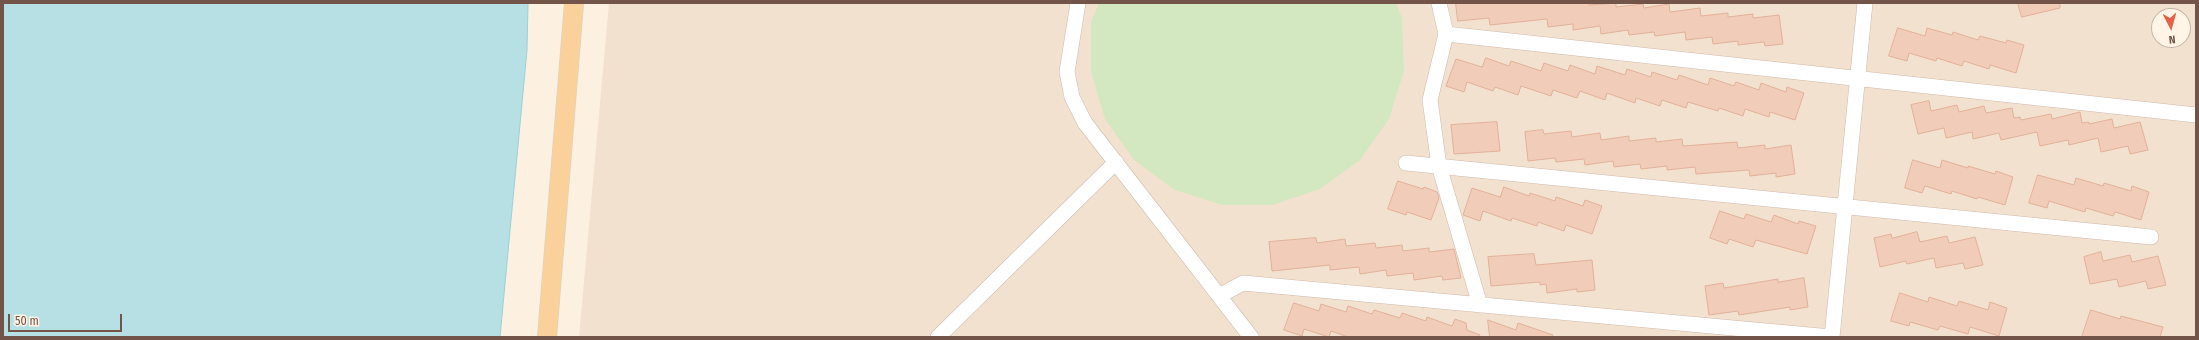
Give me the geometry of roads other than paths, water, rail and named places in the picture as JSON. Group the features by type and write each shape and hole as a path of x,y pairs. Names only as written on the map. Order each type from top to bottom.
{"main road":[{"path":"547,337 574,3"}],"street":[{"path":"1078,3 1067,72 1072,97 1085,123 1251,337"},
{"path":"1439,3 1446,34 1430,100 1439,166 1480,305"},
{"path":"1219,296 1243,284 1832,337 1864,3"},
{"path":"1446,34 2196,115"},
{"path":"938,337 1116,162"},
{"path":"1406,163 2151,237"}],"water":[{"path":"3,3 528,3 527,50 500,337 3,337"}]}
